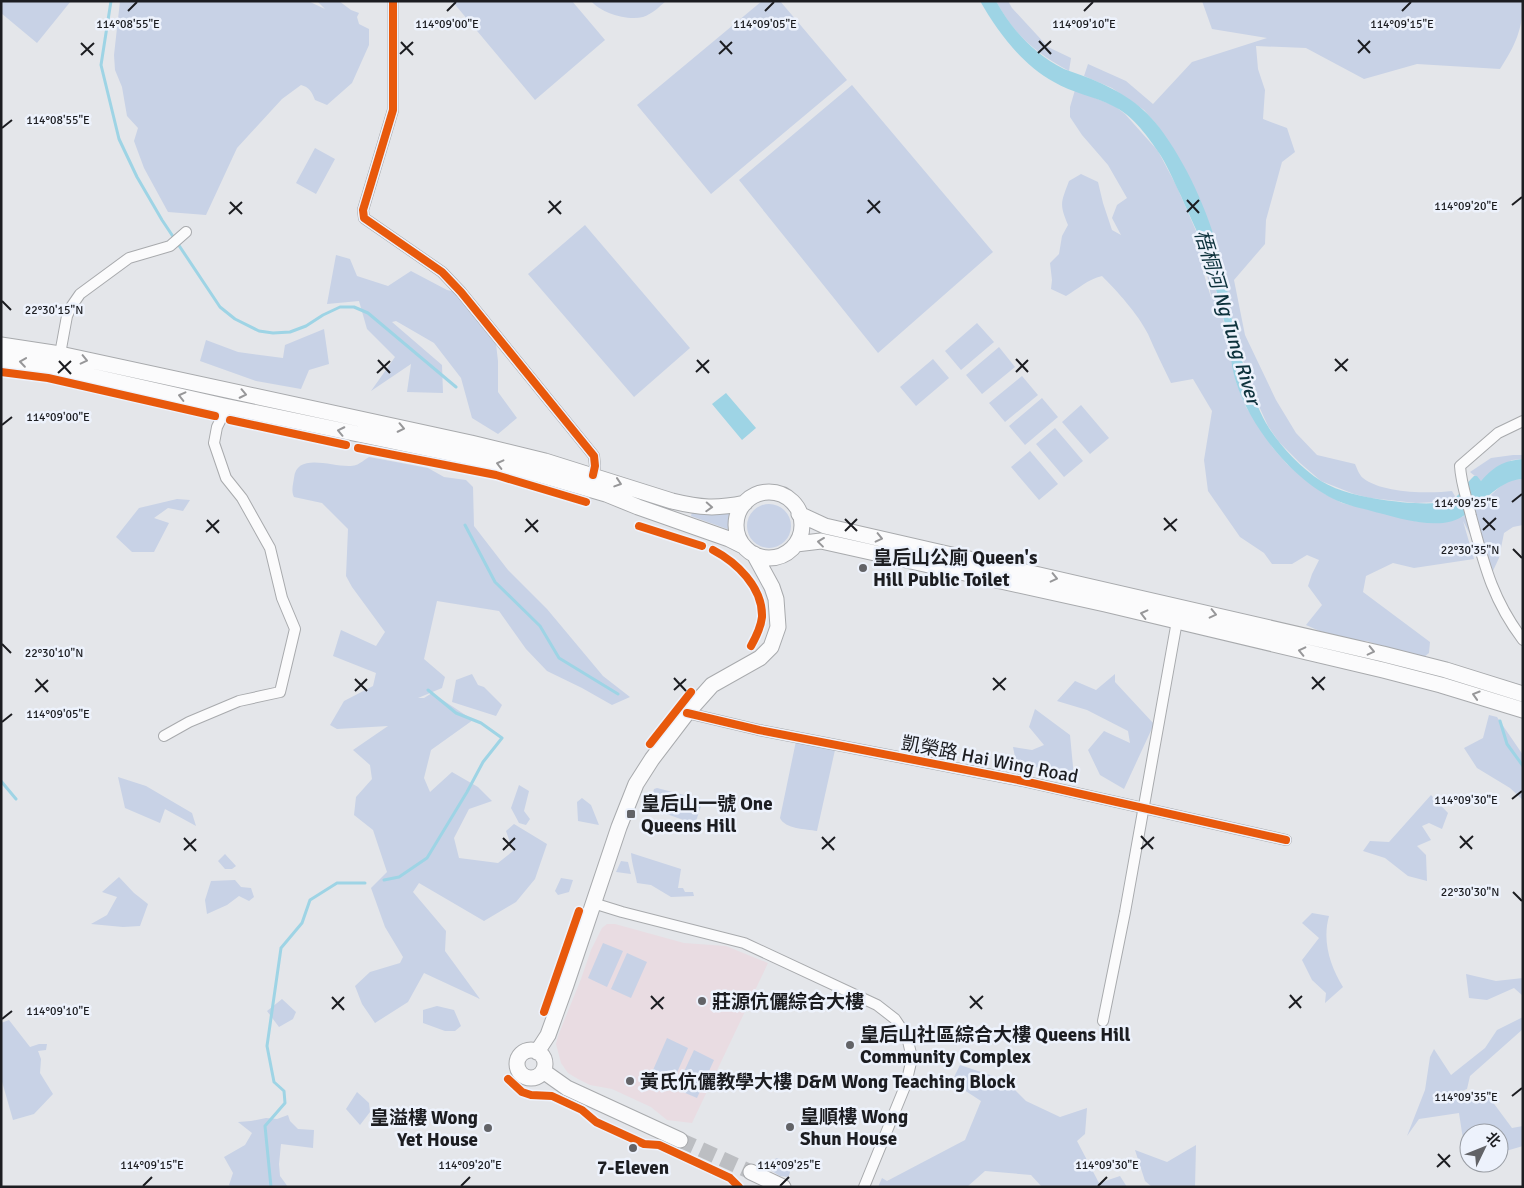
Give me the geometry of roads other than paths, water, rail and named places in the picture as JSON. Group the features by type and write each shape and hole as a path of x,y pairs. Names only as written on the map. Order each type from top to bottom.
{"main road":[{"path":"1,345 60,354 462,441 544,461 691,506 713,508 745,503 759,494 773,493 790,501 799,514 801,529 796,544"},
{"path":"1,360 56,368 224,406 469,456 606,494 638,508 729,539 767,558 782,555 796,544 812,541 829,543 1178,621 1441,685 1523,710"},
{"path":"537,1052 548,1035 631,794 645,769 712,685 760,658 771,647 778,627 776,599 772,587 738,536 736,526 738,514 745,503"},
{"path":"799,514 825,526 1383,654 1521,692"},
{"path":"772,587 782,555"},
{"path":"529,1050 537,1052 544,1062 543,1071 536,1077 528,1078 518,1070 517,1062 521,1054 529,1050"},
{"path":"543,1071 567,1088 680,1140"},
{"path":"751,1172 783,1187"}],"street":[{"path":"393,1 393,110 363,210 363,216 442,272 461,292 594,456 595,466 593,475"},
{"path":"60,354 67,316 80,294 129,258 170,246 186,232"},
{"path":"164,736 189,722 239,701 280,692 295,629 282,598 270,548 242,498 226,478 214,443 224,406"},
{"path":"1523,421 1498,433 1460,466 1461,481 1477,543 1491,585 1507,617 1523,640"},
{"path":"1103,1021 1178,621"},
{"name":"凱榮路 Hai Wing Road","path":"687,714 759,730 1023,781 1286,840"},
{"path":"593,903 744,943 877,1005 895,1019 908,1041 912,1058 906,1084 864,1187"}],"water":[{"name":"梧桐河 Ng Tung River","path":"980,1 996,1 1009,22 1025,40 1053,63 1107,86 1135,103 1152,118 1170,142 1198,194 1212,230 1225,276 1237,341 1248,380 1258,406 1274,435 1292,457 1306,470 1328,485 1351,494 1384,500 1422,503 1450,500 1458,495 1474,476 1477,476 1481,481 1495,468 1510,461 1523,459 1523,479 1512,481 1502,486 1465,515 1455,520 1443,523 1424,523 1405,520 1343,503 1309,484 1293,470 1264,436 1243,400 1234,375 1227,331 1206,254 1161,155 1138,125 1126,114 1106,103 1061,86 1031,67 1003,36"},
{"path":"726,393 756,428 742,440 712,404"}],"waterway":[{"path":"111,1 101,65 119,139 137,177 162,220 220,307 235,319 259,331 273,333 290,332 306,326 340,307 354,307 368,313 456,387"},
{"path":"465,525 495,582 540,626 559,658 618,694"},
{"path":"384,880 399,877 427,858 483,762 502,738 481,723 456,713 428,690"},
{"path":"1500,721 1507,744 1523,766"},
{"path":"1,781 16,799"},
{"path":"271,1187 265,1126 285,1103 284,1091 274,1082 267,1046 281,948 302,923 310,900 337,883 365,883"}],"tunnel":[{"path":"680,1140 751,1172"}],"place":[{"name":"皇后山公廁 Queen's Hill Public Toilet","path":"863,568"},
{"name":"皇后山一號 One Queens Hill","path":"631,814"},
{"name":"莊源伉儷綜合大樓","path":"702,1001"},
{"name":"皇后山社區綜合大樓 Queens Hill Community Complex","path":"850,1045"},
{"name":"黃氏伉儷教學大樓 D&M Wong Teaching Block","path":"630,1081"},
{"name":"皇順樓 Wong Shun House","path":"790,1127"},
{"name":"皇溢樓 Wong Yet House","path":"488,1128"},
{"name":"7-Eleven","path":"633,1148"}]}
